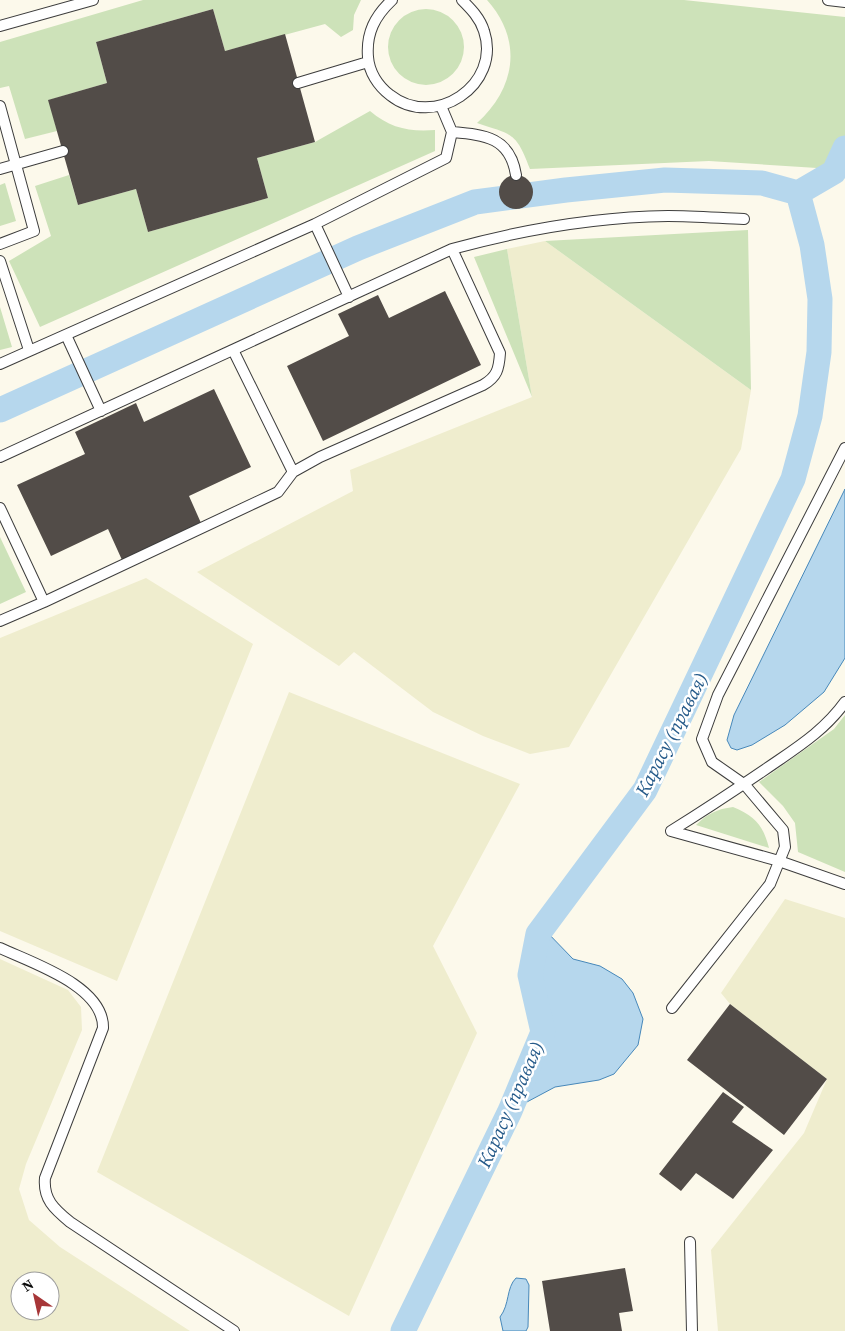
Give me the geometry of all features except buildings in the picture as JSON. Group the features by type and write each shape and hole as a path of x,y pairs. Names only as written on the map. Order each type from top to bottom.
{"lane":[{"path":"0,26 93,0"},
{"path":"392,0 380,11 371,27 367,44 368,62 374,77 383,90 396,100 410,106 426,108 442,106 459,99 474,86 483,69 487,50 484,31 476,14 462,0"},
{"path":"828,0 845,2"},
{"path":"298,83 368,62"},
{"path":"0,106 34,231 0,244"},
{"path":"0,364 315,224 446,158 452,132 442,106"},
{"path":"452,132 486,136 496,141 513,158 516,175"},
{"path":"0,170 63,151"},
{"path":"0,457 452,249 504,236 593,222 667,216 744,219"},
{"path":"315,224 349,297"},
{"path":"0,621 278,492 293,472 320,457 492,380 498,370 500,353 452,249"},
{"path":"0,261 29,350"},
{"path":"66,335 101,411"},
{"path":"233,350 293,472"},
{"path":"672,1008 770,884 784,847 783,830 745,785 712,762 702,739 718,695 845,448"},
{"path":"0,508 44,602"},
{"path":"845,702 813,736 745,785 671,831 779,862 845,884"},
{"path":"0,948 81,989 97,1005 103,1020 103,1028 44,1178 44,1191 50,1203 70,1222 234,1331"},
{"path":"690,1242 692,1331"}],"shaded area":[{"path":"545,241 751,390 741,449 569,747 530,754 483,736 433,712 354,652 339,666 197,572 353,491 350,470 532,397 507,249"},
{"path":"146,578 253,644 117,981 0,931 0,638"},
{"path":"289,692 520,784 433,946 477,1033 349,1316 97,1172"},
{"path":"785,899 845,918 845,1331 718,1331 711,1250 804,1133 827,1079 730,1004 721,993"},
{"path":"0,959 68,990 81,1007 82,1030 26,1164 19,1189 29,1220 60,1247 190,1331 0,1331"}],"green space":[{"path":"143,0 361,0 354,15 353,30 341,37 325,24 225,51 213,9 96,42 107,83 49,100 57,131 25,139 9,86 0,88 0,42"},
{"path":"487,0 684,0 845,17 845,178 817,168 709,161 530,169 517,141 506,133 477,123 500,95 507,79 510,63 510,47 506,31 499,15"},
{"path":"426,9 440,12 453,20 461,33 464,47 461,61 453,74 440,82 426,85 412,82 399,74 391,61 388,47 391,33 399,20 412,12"},
{"path":"370,111 377,117 400,128 435,130 435,151 40,327 9,261 51,236 35,186 69,175 78,205 136,189 148,232 268,198 257,158 315,142"},
{"path":"5,183 16,221 0,226 0,185"},
{"path":"748,230 751,390 545,241"},
{"path":"507,249 532,397 474,257"},
{"path":"0,307 12,347 0,350"},
{"path":"0,537 26,592 0,604"},
{"path":"845,715 845,872 798,852 795,823 783,806 759,782 834,729"},
{"path":"733,807 757,822 764,833 769,848 696,825 713,813"}],"water":[{"path":"845,489 845,658 824,692 785,725 752,745 737,750 731,748 727,740 734,715"},
{"path":"543,928 573,959 600,966 622,979 633,993 643,1019 638,1045 614,1074 599,1080 555,1087 510,1111 543,1032 530,975 538,934"},
{"path":"516,1278 526,1279 529,1285 528,1327 526,1331 503,1331 500,1317 511,1286"}],"waterway":[{"name":"Карасу (правая)","path":"403,1331 510,1111 543,1032 530,975 538,934 645,790 793,479 810,416 819,352 820,299 812,245 798,193 834,172 845,148"},
{"path":"0,410 358,248 475,202 665,180 762,183 798,193"}]}
